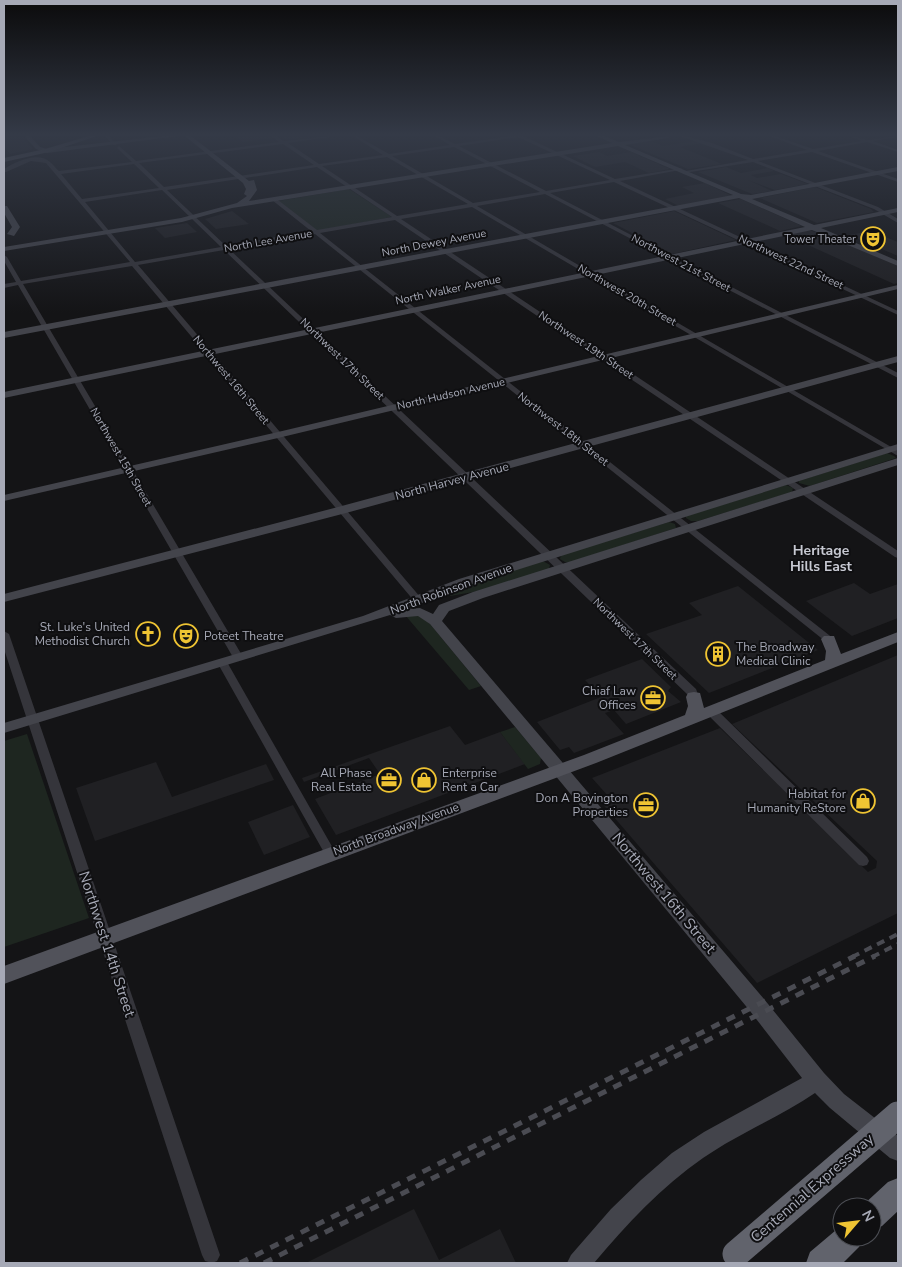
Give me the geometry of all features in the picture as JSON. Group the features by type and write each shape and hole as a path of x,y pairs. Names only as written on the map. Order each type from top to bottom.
{"highway":[{"name":"Centennial Expressway","path":"731,1259 898,1115"},
{"path":"882,1207 898,1192"},
{"path":"821,1263 838,1247"}],"main road":[{"name":"North Broadway Avenue","path":"4,975 330,853 560,770 898,637"},
{"path":"829,639 834,651 832,663"},
{"path":"692,718 697,702 694,697"}],"street":[{"name":"Northwest 16th Street","path":"76,195 418,600"},
{"path":"81,201 118,195"},
{"name":"Northwest 17th Street","path":"170,195 692,692 694,697"},
{"path":"230,206 245,195"},
{"path":"4,250 224,212 239,205 251,195"},
{"path":"270,195 274,199"},
{"path":"194,218 230,206 299,195"},
{"name":"Northwest 19th Street","path":"363,195 898,554"},
{"name":"Northwest 20th Street","path":"457,195 896,450"},
{"name":"North Lee Avenue","path":"4,286 533,195"},
{"name":"Northwest 21st Street","path":"550,195 898,376"},
{"name":"Northwest 22nd Street","path":"647,195 898,312"},
{"path":"746,195 898,264"},
{"name":"North Dewey Avenue","path":"4,335 741,196 761,195"},
{"path":"841,195 884,213 898,221"},
{"path":"741,196 898,260"},
{"name":"Northwest 18th Street","path":"274,199 829,639"},
{"name":"North Walker Avenue","path":"4,395 898,210"},
{"path":"5,212 16,226 7,233 20,247"},
{"name":"Northwest 15th Street","path":"4,258 238,658"},
{"name":"North Hudson Avenue","path":"4,498 393,408 898,287"},
{"name":"North Harvey Avenue","path":"4,598 466,477 898,359"},
{"name":"North Robinson Avenue","path":"4,728 368,619 464,582 788,481 896,450"},
{"name":"North Robinson Avenue","path":"478,594 898,461"},
{"path":"418,600 436,602 478,594"},
{"path":"368,619 416,612 424,614 435,621 444,608 478,594"},
{"name":"Northwest 16th Street","path":"435,621 757,1005"},
{"name":"Northwest 14th Street","path":"4,634 211,1255"},
{"path":"222,662 330,853"},
{"path":"711,711 863,861"},
{"path":"757,1005 837,1102 898,1150"},
{"path":"579,1263 635,1200 676,1164 697,1149 797,1094 817,1080"}],"shaded area":[{"path":"313,195 358,195 392,217 316,231 278,201"},
{"path":"684,195 732,196 679,206 665,199"},
{"path":"774,195 836,195 871,209 874,212 817,223 760,198"},
{"path":"741,199 802,226 780,231 718,203"},
{"path":"232,211 249,224 216,229 205,219"},
{"path":"674,211 736,240 672,254 613,223"},
{"path":"187,223 197,232 165,238 155,228"},
{"path":"807,230 824,234 898,266 898,283 894,284 786,235"},
{"name":"Tower Theater","path":"870,231 898,242 898,256 849,235"},
{"path":"887,453 896,458 810,486 799,483 799,481"},
{"path":"786,485 793,488 792,492 698,521 691,521 686,518 686,516"},
{"path":"669,522 675,524 676,528 571,562 565,562 560,559 561,555"},
{"path":"543,561 550,565 549,569 479,591 439,598 472,583"},
{"path":"854,583 870,594 898,584 898,618 852,636 806,601"},
{"path":"738,586 818,650 709,693 646,634 702,615 689,603"},
{"path":"417,614 426,619 481,686 469,690 405,615"},
{"path":"898,655 898,913 757,983 600,801 609,797 592,778 720,728 868,872 876,868 877,861 732,724"},
{"path":"642,659 671,687 668,691 681,702 626,724 614,710 605,713 624,734 574,753 569,747 560,750 537,722 601,697 585,680"},
{"name":"All Phase Real Estate","path":"450,726 465,745 500,732 525,764 336,835 315,799 380,774 369,758 304,782 302,778"},
{"path":"515,727 541,758 540,764 528,769 500,732"},
{"path":"27,734 89,918 4,947 4,741"},
{"path":"156,762 172,797 266,764 274,780 95,841 76,788"},
{"path":"293,805 310,837 264,855 248,822"},
{"path":"414,1209 439,1260 500,1229 516,1263 306,1263"}],"railway":[{"path":"852,957 898,934"},
{"path":"872,957 898,944"},
{"path":"240,1263 855,956"},
{"path":"264,1263 875,956"}],"place":[{"name":"Tower Theater","path":"873,239"},
{"name":"St. Luke's United Methodist Church","path":"148,634"},
{"name":"Poteet Theatre","path":"186,636"},
{"name":"The Broadway Medical Clinic","path":"718,654"},
{"name":"Chiaf Law Offices","path":"653,698"},
{"name":"All Phase Real Estate","path":"389,780"},
{"name":"Enterprise Rent a Car","path":"424,780"},
{"name":"Habitat for Humanity ReStore","path":"863,801"},
{"name":"Don A Boyington Properties","path":"646,805"}],"district":[{"name":"Heritage Hills East","path":"821,558"}]}
